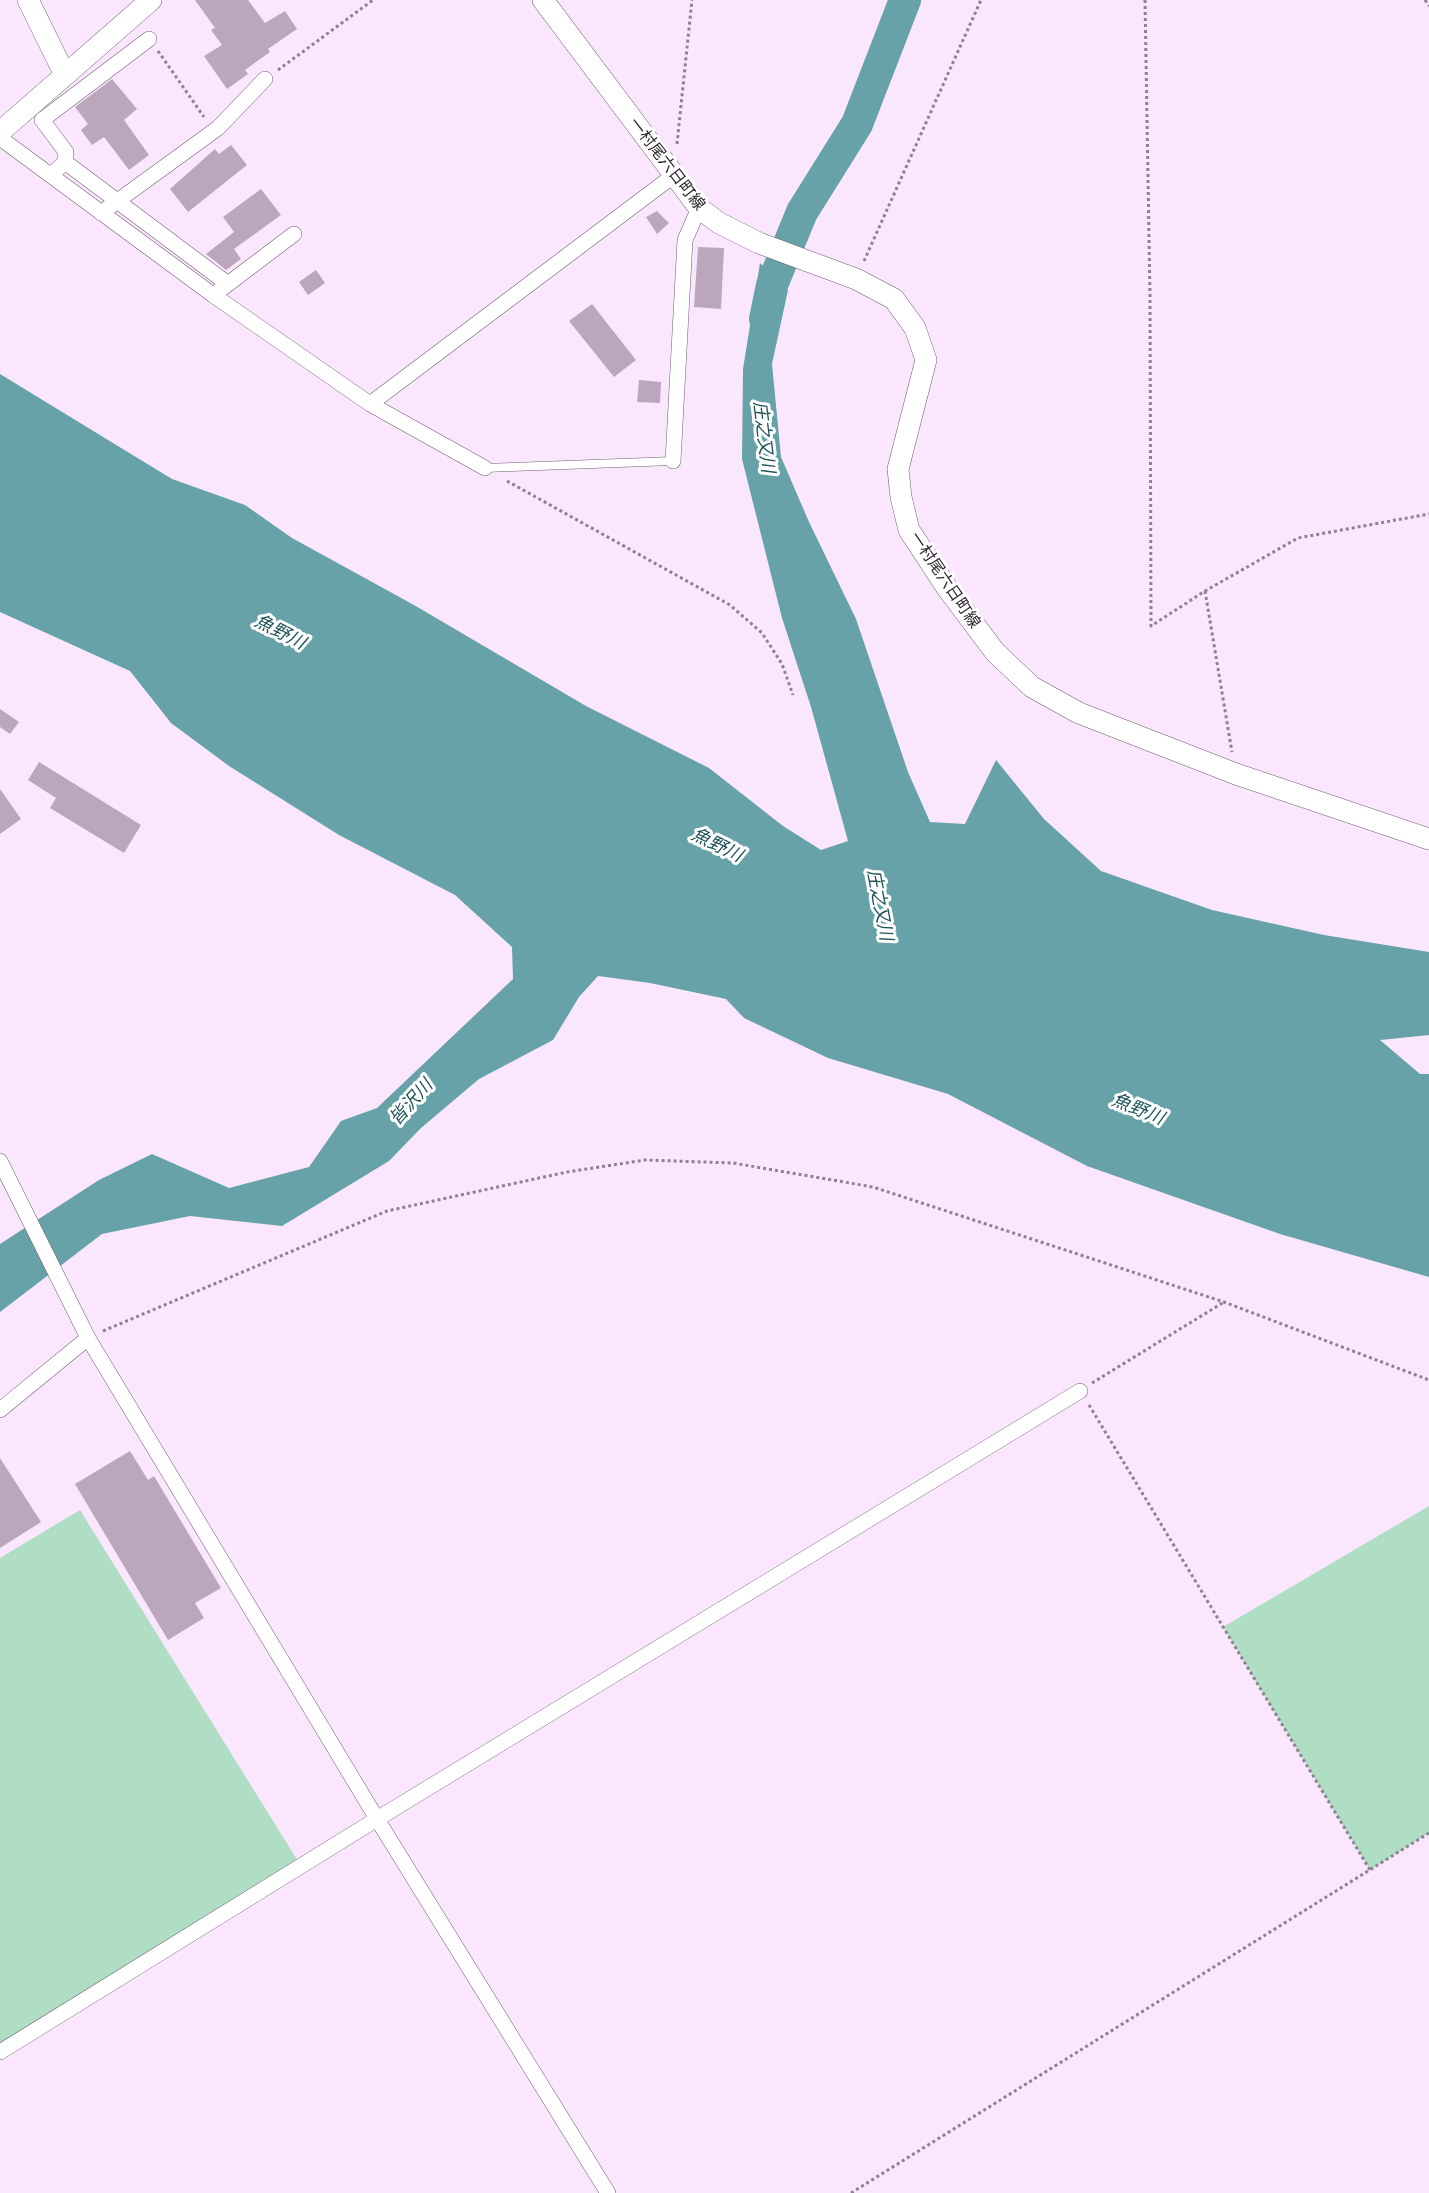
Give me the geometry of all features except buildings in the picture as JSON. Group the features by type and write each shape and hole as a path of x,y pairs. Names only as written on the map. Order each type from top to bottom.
{"main road":[{"path":"28,0 65,75"},
{"path":"0,132 151,0"},
{"name":"一村尾六日町線","path":"543,0 699,208 719,223 759,243 851,277 894,299 915,328 926,360 898,469 901,497 909,530 946,588 988,643 1032,687 1079,713 1236,774 1429,839"}],"street":[{"path":"51,175 65,162 66,152 42,120 149,39"},
{"path":"101,213 218,128 266,79"},
{"path":"0,138 213,295 370,404 485,468"},
{"path":"65,162 228,284"},
{"path":"370,404 673,176"},
{"path":"673,461 685,240 699,208"},
{"path":"213,295 294,234"},
{"path":"0,1161 88,1338 377,1819 608,2193"},
{"path":"0,1410 88,1338"},
{"path":"0,2052 377,1819 1080,1391"}],"lane":[{"path":"485,468 673,461"}],"path":[{"path":"673,176 692,0"},
{"path":"851,277 981,0"},
{"path":"1145,0 1150,308 1151,626 1205,591 1298,538 1429,514"},
{"path":"1425,0 1429,6"},
{"path":"485,468 730,605 762,633 782,664 793,695"},
{"path":"1205,591 1236,774"},
{"path":"88,1338 387,1211 567,1172 645,1160 733,1163 873,1187 1224,1302 1429,1380"},
{"path":"1224,1302 1080,1391 1370,1870"},
{"path":"851,2193 1429,1833"}],"shaded area":[{"path":"1429,1506 1429,1833 1370,1870 1223,1627"},
{"path":"80,1510 301,1866 0,2052 0,1558"}],"water":[{"path":"760,263 788,290 772,364 781,457 809,522 856,619 908,772 930,822 965,824 996,760 1044,819 1101,871 1212,910 1324,935 1429,952 1429,1035 1380,1040 1420,1074 1429,1074 1429,1277 1280,1234 1087,1166 948,1094 828,1058 744,1018 726,999 650,983 598,976 579,997 553,1040 479,1079 421,1128 389,1161 282,1226 190,1216 102,1234 0,1312 0,1244 99,1180 152,1154 229,1188 309,1167 341,1121 377,1108 513,979 512,947 455,895 339,835 229,766 171,723 130,671 0,612 0,374 172,479 245,505 292,538 414,605 586,706 709,768 783,826 821,850 848,841 811,707 782,618 742,459 743,369"}],"waterway":[{"name":"庄之又川","path":"765,319 772,285 802,212 857,124 905,0"}],"water label":[{"name":"魚野川","path":"280,632"},
{"name":"魚野川","path":"717,845"},
{"name":"皆沢川","path":"411,1102"},
{"name":"魚野川","path":"1138,1109"}]}
